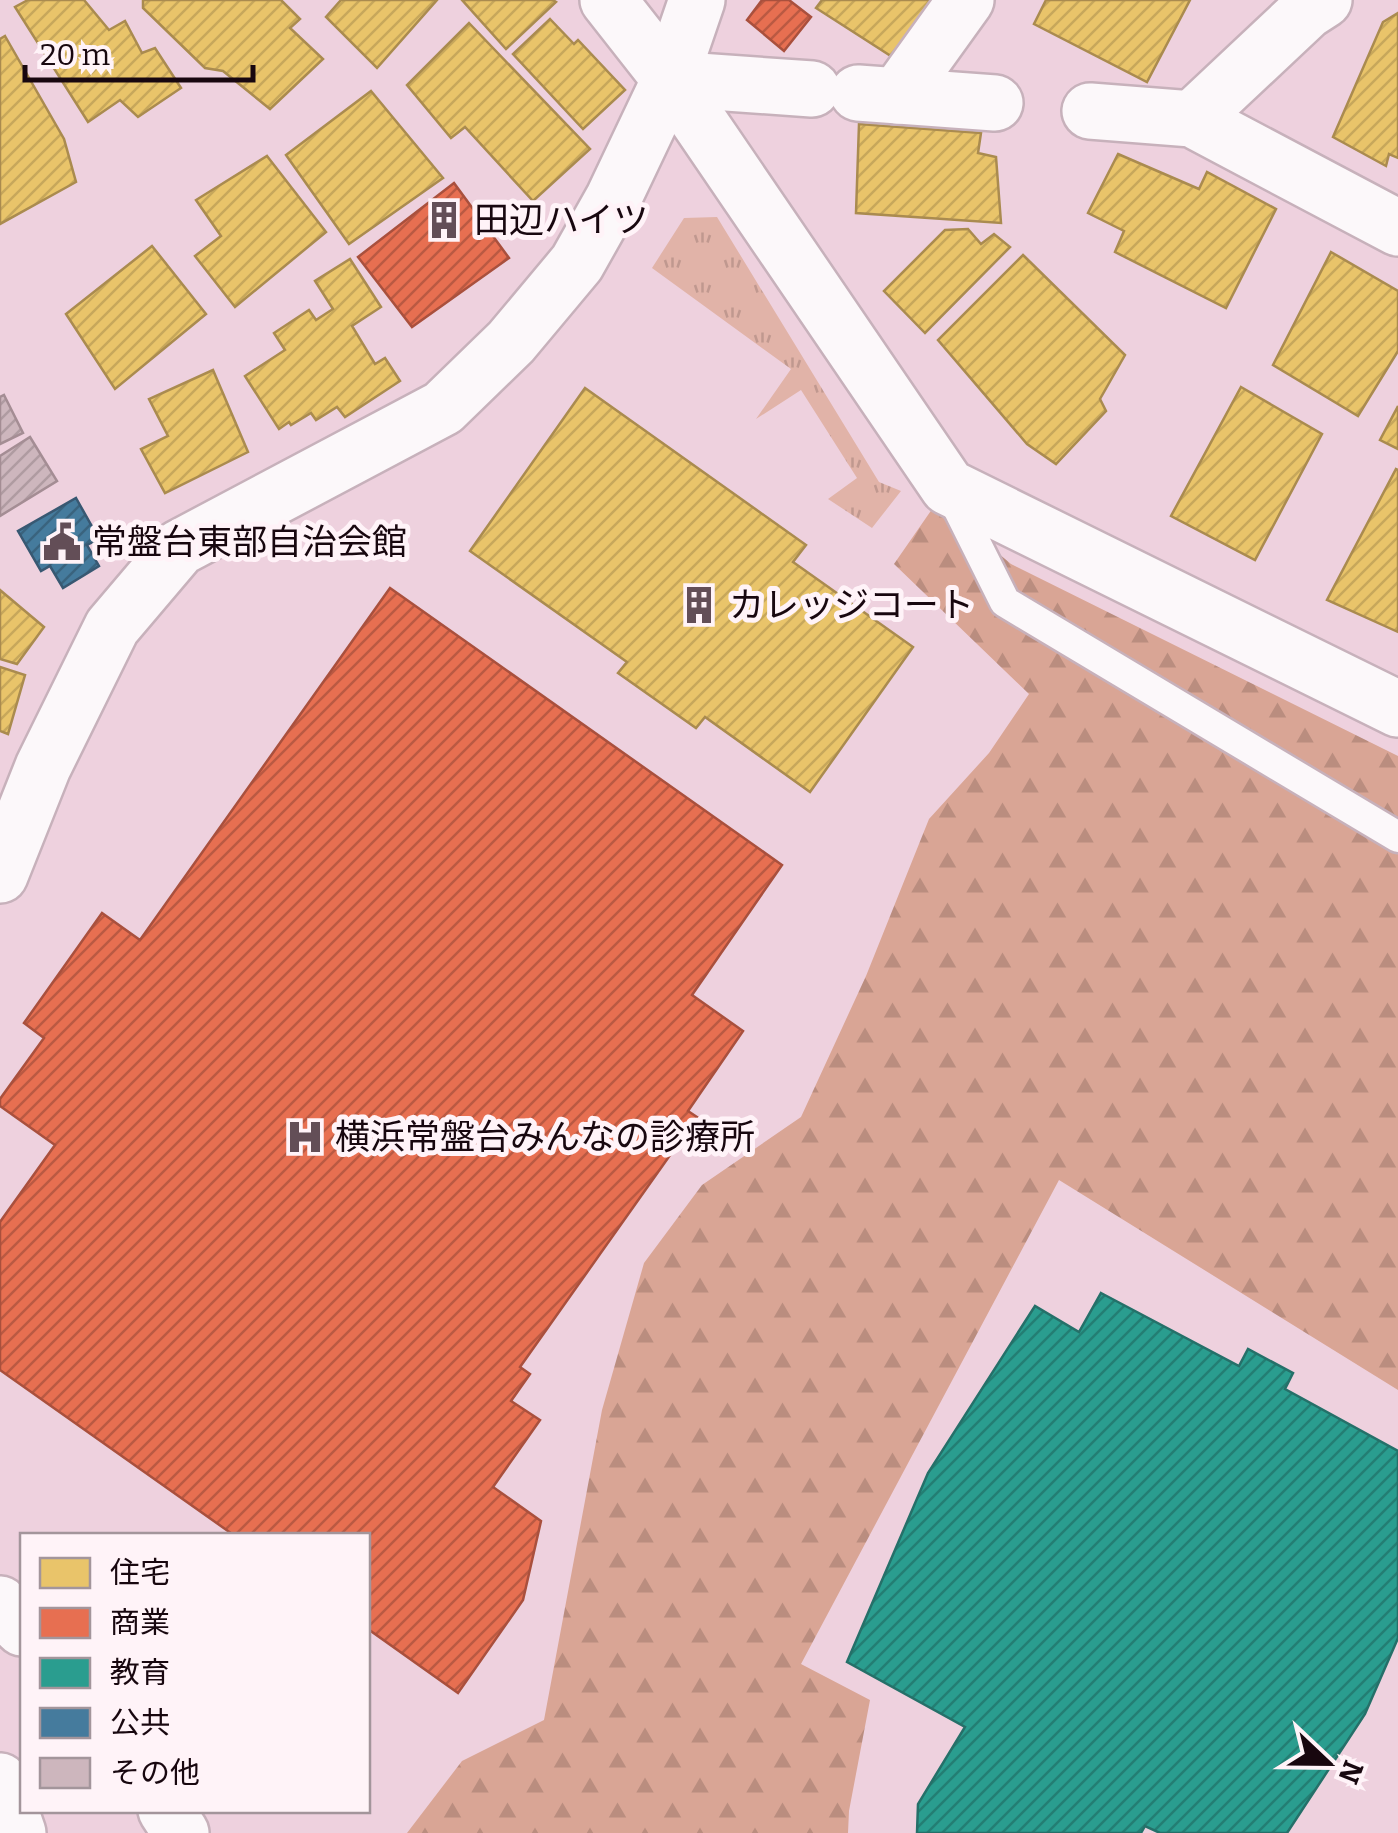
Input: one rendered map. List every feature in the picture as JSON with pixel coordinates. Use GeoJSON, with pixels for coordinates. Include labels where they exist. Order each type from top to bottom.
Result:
{"type":"FeatureCollection","features":[{"type":"Feature","properties":{"kind":"street"},"geometry":{"type":"LineString","coordinates":[[608,0],[670,78],[948,487],[1398,709]]}},
{"type":"Feature","properties":{"kind":"street"},"geometry":{"type":"LineString","coordinates":[[0,876],[43,767],[112,628],[179,548],[444,408],[511,342],[576,263],[613,199],[670,78],[697,0]]}},
{"type":"Feature","properties":{"kind":"street"},"geometry":{"type":"LineString","coordinates":[[856,93],[966,0]]}},
{"type":"Feature","properties":{"kind":"street"},"geometry":{"type":"LineString","coordinates":[[1192,119],[1307,11],[1324,0]]}},
{"type":"Feature","properties":{"kind":"street"},"geometry":{"type":"LineString","coordinates":[[670,78],[995,104]]}},
{"type":"Feature","properties":{"kind":"street"},"geometry":{"type":"LineString","coordinates":[[1090,110],[1192,119],[1398,228]]}},
{"type":"Feature","properties":{"kind":"street"},"geometry":{"type":"LineString","coordinates":[[0,1604],[20,1626]]}},
{"type":"Feature","properties":{"kind":"street"},"geometry":{"type":"LineString","coordinates":[[0,1781],[18,1833]]}},
{"type":"Feature","properties":{"kind":"lane"},"geometry":{"type":"LineString","coordinates":[[948,487],[1005,602],[1398,837]]}},
{"type":"Feature","properties":{"kind":"green space"},"geometry":{"type":"Polygon","coordinates":[[[717,217],[879,482],[901,491],[872,528],[828,499],[857,478],[801,390],[756,419],[791,369],[652,268],[684,218],[717,217]]]}},
{"type":"Feature","properties":{"kind":"green space"},"geometry":{"type":"Polygon","coordinates":[[[937,502],[1011,564],[1398,756],[1398,1390],[1059,1180],[801,1664],[870,1700],[848,1833],[407,1833],[462,1761],[544,1720],[602,1410],[644,1263],[702,1185],[801,1117],[866,976],[929,819],[989,753],[1029,694],[894,564],[937,502]]]}},
{"type":"Feature","properties":{"kind":"building: 住宅"},"geometry":{"type":"Polygon","coordinates":[[[28,0],[84,0],[109,30],[125,21],[142,53],[155,48],[181,88],[138,117],[120,100],[88,122],[15,7],[28,0]]]}},
{"type":"Feature","properties":{"kind":"building: 住宅"},"geometry":{"type":"Polygon","coordinates":[[[143,0],[281,0],[300,19],[290,28],[323,59],[270,109],[223,71],[205,68],[143,8],[143,0]]]}},
{"type":"Feature","properties":{"kind":"building: 住宅"},"geometry":{"type":"Polygon","coordinates":[[[341,0],[437,0],[377,68],[326,17],[341,0]]]}},
{"type":"Feature","properties":{"kind":"building: 住宅"},"geometry":{"type":"Polygon","coordinates":[[[462,0],[553,0],[556,2],[506,49],[462,0]]]}},
{"type":"Feature","properties":{"kind":"building: 住宅"},"geometry":{"type":"Polygon","coordinates":[[[822,0],[937,0],[894,58],[816,8],[822,0]]]}},
{"type":"Feature","properties":{"kind":"building: 住宅"},"geometry":{"type":"Polygon","coordinates":[[[1046,0],[1190,0],[1147,82],[1034,24],[1046,0]]]}},
{"type":"Feature","properties":{"kind":"building: 住宅"},"geometry":{"type":"Polygon","coordinates":[[[1398,13],[1398,158],[1389,154],[1386,166],[1333,137],[1383,22],[1398,13]]]}},
{"type":"Feature","properties":{"kind":"building: 住宅"},"geometry":{"type":"Polygon","coordinates":[[[550,19],[574,44],[578,40],[625,90],[583,129],[513,54],[550,19]]]}},
{"type":"Feature","properties":{"kind":"building: 住宅"},"geometry":{"type":"Polygon","coordinates":[[[469,23],[590,149],[533,201],[465,127],[451,138],[407,85],[469,23]]]}},
{"type":"Feature","properties":{"kind":"building: 住宅"},"geometry":{"type":"Polygon","coordinates":[[[5,36],[64,139],[76,182],[0,224],[0,39],[5,36]]]}},
{"type":"Feature","properties":{"kind":"building: 住宅"},"geometry":{"type":"Polygon","coordinates":[[[371,91],[443,178],[349,244],[286,155],[371,91]]]}},
{"type":"Feature","properties":{"kind":"building: 住宅"},"geometry":{"type":"Polygon","coordinates":[[[859,124],[981,133],[978,153],[996,157],[1001,223],[856,213],[859,124]]]}},
{"type":"Feature","properties":{"kind":"building: 住宅"},"geometry":{"type":"Polygon","coordinates":[[[1118,154],[1199,189],[1207,172],[1276,209],[1226,308],[1115,252],[1124,231],[1088,213],[1118,154]]]}},
{"type":"Feature","properties":{"kind":"building: 住宅"},"geometry":{"type":"Polygon","coordinates":[[[267,156],[326,232],[235,307],[195,256],[221,236],[196,200],[267,156]]]}},
{"type":"Feature","properties":{"kind":"building: 住宅"},"geometry":{"type":"Polygon","coordinates":[[[968,229],[981,244],[994,234],[1010,247],[925,333],[884,291],[945,230],[968,229]]]}},
{"type":"Feature","properties":{"kind":"building: 住宅"},"geometry":{"type":"Polygon","coordinates":[[[152,246],[206,314],[115,389],[66,314],[152,246]]]}},
{"type":"Feature","properties":{"kind":"building: 住宅"},"geometry":{"type":"Polygon","coordinates":[[[1331,252],[1398,291],[1398,351],[1358,416],[1273,365],[1331,252]]]}},
{"type":"Feature","properties":{"kind":"building: 住宅"},"geometry":{"type":"Polygon","coordinates":[[[1023,255],[1125,355],[1100,399],[1106,411],[1056,464],[1027,444],[938,340],[1023,255]]]}},
{"type":"Feature","properties":{"kind":"building: 住宅"},"geometry":{"type":"Polygon","coordinates":[[[350,259],[381,307],[352,326],[375,364],[385,358],[400,381],[345,417],[337,407],[316,420],[311,413],[279,429],[245,376],[285,350],[274,333],[309,310],[316,320],[333,309],[315,281],[350,259]]]}},
{"type":"Feature","properties":{"kind":"building: 住宅"},"geometry":{"type":"Polygon","coordinates":[[[213,370],[248,452],[165,493],[141,449],[168,436],[149,399],[213,370]]]}},
{"type":"Feature","properties":{"kind":"building: 住宅"},"geometry":{"type":"Polygon","coordinates":[[[1241,387],[1322,434],[1255,560],[1171,516],[1241,387]]]}},
{"type":"Feature","properties":{"kind":"building: 住宅","name":"カレッジコート"},"geometry":{"type":"Polygon","coordinates":[[[585,388],[806,545],[793,562],[913,647],[810,792],[705,717],[696,728],[618,673],[627,662],[470,551],[585,388]]]}},
{"type":"Feature","properties":{"kind":"building: 住宅"},"geometry":{"type":"Polygon","coordinates":[[[1398,406],[1398,449],[1380,440],[1398,406]]]}},
{"type":"Feature","properties":{"kind":"building: 住宅"},"geometry":{"type":"Polygon","coordinates":[[[1398,470],[1398,632],[1327,600],[1398,470]]]}},
{"type":"Feature","properties":{"kind":"building: 住宅"},"geometry":{"type":"Polygon","coordinates":[[[0,590],[44,627],[17,664],[0,659],[0,590]]]}},
{"type":"Feature","properties":{"kind":"building: 住宅"},"geometry":{"type":"Polygon","coordinates":[[[0,667],[25,675],[8,734],[0,731],[0,667]]]}},
{"type":"Feature","properties":{"kind":"building: 商業"},"geometry":{"type":"Polygon","coordinates":[[[762,0],[789,0],[811,17],[784,51],[747,20],[762,0]]]}},
{"type":"Feature","properties":{"kind":"building: 商業","name":"田辺ハイツ"},"geometry":{"type":"Polygon","coordinates":[[[454,183],[509,258],[412,327],[358,257],[454,183]]]}},
{"type":"Feature","properties":{"kind":"building: 商業"},"geometry":{"type":"Polygon","coordinates":[[[390,588],[782,865],[692,995],[743,1031],[688,1111],[697,1117],[520,1367],[530,1374],[511,1401],[540,1420],[493,1487],[541,1521],[523,1600],[458,1693],[370,1630],[370,1533],[231,1533],[0,1370],[0,1222],[55,1145],[0,1106],[0,1099],[44,1038],[24,1023],[102,913],[140,940],[390,588]]]}},
{"type":"Feature","properties":{"kind":"building: 教育"},"geometry":{"type":"Polygon","coordinates":[[[1101,1293],[1239,1366],[1248,1349],[1293,1373],[1285,1389],[1398,1451],[1398,1638],[1365,1714],[1287,1833],[1160,1833],[1145,1826],[1141,1833],[917,1833],[918,1804],[965,1727],[847,1662],[928,1473],[1035,1306],[1079,1332],[1101,1293]]]}},
{"type":"Feature","properties":{"kind":"building: 公共"},"geometry":{"type":"Polygon","coordinates":[[[76,498],[99,539],[87,545],[99,566],[63,588],[50,566],[41,571],[18,531],[76,498]]]}},
{"type":"Feature","properties":{"kind":"building: その他"},"geometry":{"type":"Polygon","coordinates":[[[4,395],[23,433],[0,444],[0,397],[4,395]]]}},
{"type":"Feature","properties":{"kind":"building: その他"},"geometry":{"type":"Polygon","coordinates":[[[30,437],[57,481],[0,516],[0,456],[30,437]]]}},
{"type":"Feature","properties":{"kind":"place","name":"田辺ハイツ"},"geometry":{"type":"Point","coordinates":[444,220]}},
{"type":"Feature","properties":{"kind":"place","name":"常盤台東部自治会館"},"geometry":{"type":"Point","coordinates":[62,542]}},
{"type":"Feature","properties":{"kind":"place","name":"カレッジコート"},"geometry":{"type":"Point","coordinates":[699,605]}},
{"type":"Feature","properties":{"kind":"place","name":"横浜常盤台みんなの診療所"},"geometry":{"type":"Point","coordinates":[305,1137]}}]}
